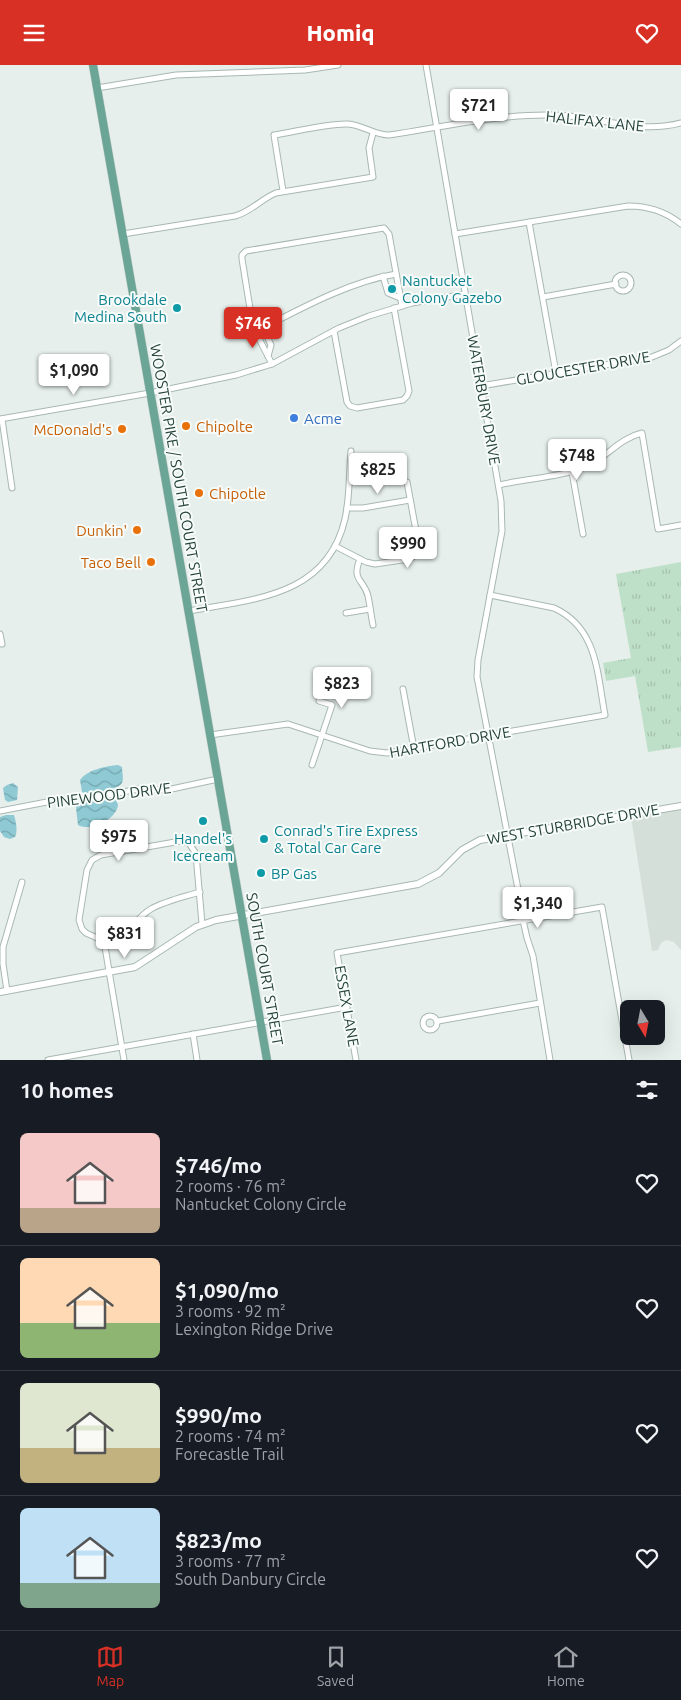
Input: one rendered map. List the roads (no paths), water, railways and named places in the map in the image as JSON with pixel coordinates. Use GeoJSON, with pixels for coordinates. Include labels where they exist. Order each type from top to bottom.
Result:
{"type":"FeatureCollection","features":[{"type":"Feature","properties":{"kind":"main road","name":"WOOSTER PIKE / SOUTH COURT STREET"},"geometry":{"type":"LineString","coordinates":[[94,65],[210,735]]}},
{"type":"Feature","properties":{"kind":"main road","name":"SOUTH COURT STREET"},"geometry":{"type":"LineString","coordinates":[[210,735],[267,1060]]}},
{"type":"Feature","properties":{"kind":"street"},"geometry":{"type":"LineString","coordinates":[[259,65],[261,72]]}},
{"type":"Feature","properties":{"kind":"street"},"geometry":{"type":"LineString","coordinates":[[97,88],[176,75],[305,71],[338,65]]}},
{"type":"Feature","properties":{"kind":"street","name":"WATERBURY DRIVE"},"geometry":{"type":"LineString","coordinates":[[426,65],[502,510],[502,531],[477,668],[550,1060]]}},
{"type":"Feature","properties":{"kind":"street","name":"HALIFAX LANE"},"geometry":{"type":"LineString","coordinates":[[283,191],[274,135],[345,124],[354,125],[373,133],[389,135],[502,117],[536,115],[570,116],[640,127],[670,126],[681,123]]}},
{"type":"Feature","properties":{"kind":"street"},"geometry":{"type":"LineString","coordinates":[[123,235],[241,215],[248,212],[270,195],[283,191],[373,177],[369,148],[373,133]]}},
{"type":"Feature","properties":{"kind":"street"},"geometry":{"type":"LineString","coordinates":[[456,234],[628,206],[656,209],[673,217],[681,224]]}},
{"type":"Feature","properties":{"kind":"street"},"geometry":{"type":"LineString","coordinates":[[529,222],[556,373]]}},
{"type":"Feature","properties":{"kind":"street"},"geometry":{"type":"LineString","coordinates":[[272,364],[255,333],[242,259],[242,255],[246,251],[382,228],[387,229],[402,306]]}},
{"type":"Feature","properties":{"kind":"street"},"geometry":{"type":"LineString","coordinates":[[255,333],[334,295],[383,276],[396,274]]}},
{"type":"Feature","properties":{"kind":"street"},"geometry":{"type":"LineString","coordinates":[[383,276],[388,293],[400,298]]}},
{"type":"Feature","properties":{"kind":"street"},"geometry":{"type":"LineString","coordinates":[[543,297],[616,285]]}},
{"type":"Feature","properties":{"kind":"street"},"geometry":{"type":"LineString","coordinates":[[12,488],[1,419],[229,377],[272,364],[334,331],[369,316],[402,306],[466,294]]}},
{"type":"Feature","properties":{"kind":"street"},"geometry":{"type":"LineString","coordinates":[[334,331],[347,402],[350,406],[355,408],[403,400],[408,395],[409,390],[394,308]]}},
{"type":"Feature","properties":{"kind":"street"},"geometry":{"type":"LineString","coordinates":[[263,329],[271,345],[268,356]]}},
{"type":"Feature","properties":{"kind":"street","name":"GLOUCESTER DRIVE"},"geometry":{"type":"LineString","coordinates":[[481,386],[652,357],[669,350],[681,341]]}},
{"type":"Feature","properties":{"kind":"street"},"geometry":{"type":"LineString","coordinates":[[498,485],[572,472],[597,461],[626,439],[642,433],[658,529],[681,525]]}},
{"type":"Feature","properties":{"kind":"street"},"geometry":{"type":"LineString","coordinates":[[189,611],[264,597],[287,590],[315,571],[334,547],[342,530],[347,508],[350,451]]}},
{"type":"Feature","properties":{"kind":"street"},"geometry":{"type":"LineString","coordinates":[[572,472],[583,534]]}},
{"type":"Feature","properties":{"kind":"street"},"geometry":{"type":"LineString","coordinates":[[334,547],[370,563],[378,564],[410,559],[416,555],[419,550],[407,482]]}},
{"type":"Feature","properties":{"kind":"street"},"geometry":{"type":"LineString","coordinates":[[347,508],[363,508],[410,500]]}},
{"type":"Feature","properties":{"kind":"street"},"geometry":{"type":"LineString","coordinates":[[360,559],[357,575],[368,595],[373,625]]}},
{"type":"Feature","properties":{"kind":"street","name":"HARTFORD DRIVE"},"geometry":{"type":"LineString","coordinates":[[210,735],[280,724],[294,725],[380,753],[414,749],[605,715],[593,652],[586,636],[576,622],[554,608],[490,595]]}},
{"type":"Feature","properties":{"kind":"street"},"geometry":{"type":"LineString","coordinates":[[346,613],[370,609]]}},
{"type":"Feature","properties":{"kind":"street"},"geometry":{"type":"LineString","coordinates":[[0,635],[2,644]]}},
{"type":"Feature","properties":{"kind":"street"},"geometry":{"type":"LineString","coordinates":[[404,689],[414,749]]}},
{"type":"Feature","properties":{"kind":"street"},"geometry":{"type":"LineString","coordinates":[[312,765],[332,705],[319,701]]}},
{"type":"Feature","properties":{"kind":"street","name":"PINEWOOD DRIVE"},"geometry":{"type":"LineString","coordinates":[[0,811],[52,801],[91,798],[139,789],[167,790],[218,779]]}},
{"type":"Feature","properties":{"kind":"street","name":"WEST STURBRIDGE DRIVE"},"geometry":{"type":"LineString","coordinates":[[202,924],[242,915],[418,884],[439,873],[467,846],[480,840],[681,805]]}},
{"type":"Feature","properties":{"kind":"street"},"geometry":{"type":"LineString","coordinates":[[22,882],[3,947],[4,991],[126,969],[143,963],[202,924],[200,892],[196,854],[192,847],[185,842],[181,841],[101,855],[92,860],[87,870],[80,920],[82,929],[86,933],[104,941],[114,939],[126,933],[132,928],[137,919],[152,908],[200,892]]}},
{"type":"Feature","properties":{"kind":"street"},"geometry":{"type":"LineString","coordinates":[[523,919],[602,907],[628,1060]]}},
{"type":"Feature","properties":{"kind":"street","name":"ESSEX LANE"},"geometry":{"type":"LineString","coordinates":[[356,1060],[337,953],[523,919]]}},
{"type":"Feature","properties":{"kind":"street"},"geometry":{"type":"LineString","coordinates":[[104,941],[124,1060]]}},
{"type":"Feature","properties":{"kind":"street"},"geometry":{"type":"LineString","coordinates":[[438,1021],[540,1003]]}},
{"type":"Feature","properties":{"kind":"street"},"geometry":{"type":"LineString","coordinates":[[48,1060],[347,1007]]}},
{"type":"Feature","properties":{"kind":"street"},"geometry":{"type":"LineString","coordinates":[[193,1034],[197,1060]]}},
{"type":"Feature","properties":{"kind":"water"},"geometry":{"type":"Polygon","coordinates":[[[118,765],[122,767],[123,775],[123,781],[120,786],[103,791],[82,792],[80,780],[87,774],[97,769],[118,765]]]}},
{"type":"Feature","properties":{"kind":"water"},"geometry":{"type":"Polygon","coordinates":[[[13,783],[18,787],[17,800],[8,802],[5,800],[3,788],[13,783]]]}},
{"type":"Feature","properties":{"kind":"water"},"geometry":{"type":"Polygon","coordinates":[[[109,798],[116,800],[118,805],[108,820],[89,827],[78,825],[77,804],[109,798]]]}},
{"type":"Feature","properties":{"kind":"water"},"geometry":{"type":"Polygon","coordinates":[[[14,815],[16,823],[15,837],[10,839],[4,837],[0,831],[0,817],[14,815]]]}},
{"type":"Feature","properties":{"kind":"place","name":"Nantucket Colony Gazebo"},"geometry":{"type":"Point","coordinates":[392,289]}},
{"type":"Feature","properties":{"kind":"place","name":"Brookdale Medina South"},"geometry":{"type":"Point","coordinates":[177,308]}},
{"type":"Feature","properties":{"kind":"place","name":"Acme"},"geometry":{"type":"Point","coordinates":[294,418]}},
{"type":"Feature","properties":{"kind":"place","name":"Chipolte"},"geometry":{"type":"Point","coordinates":[186,426]}},
{"type":"Feature","properties":{"kind":"place","name":"McDonald's"},"geometry":{"type":"Point","coordinates":[122,429]}},
{"type":"Feature","properties":{"kind":"place","name":"Chipotle"},"geometry":{"type":"Point","coordinates":[199,493]}},
{"type":"Feature","properties":{"kind":"place","name":"Dunkin'"},"geometry":{"type":"Point","coordinates":[137,530]}},
{"type":"Feature","properties":{"kind":"place","name":"Taco Bell"},"geometry":{"type":"Point","coordinates":[151,562]}},
{"type":"Feature","properties":{"kind":"place","name":"Handel's Icecream"},"geometry":{"type":"Point","coordinates":[203,821]}},
{"type":"Feature","properties":{"kind":"place","name":"Conrad's Tire Express & Total Car Care"},"geometry":{"type":"Point","coordinates":[264,839]}},
{"type":"Feature","properties":{"kind":"place","name":"BP Gas"},"geometry":{"type":"Point","coordinates":[261,873]}}]}
